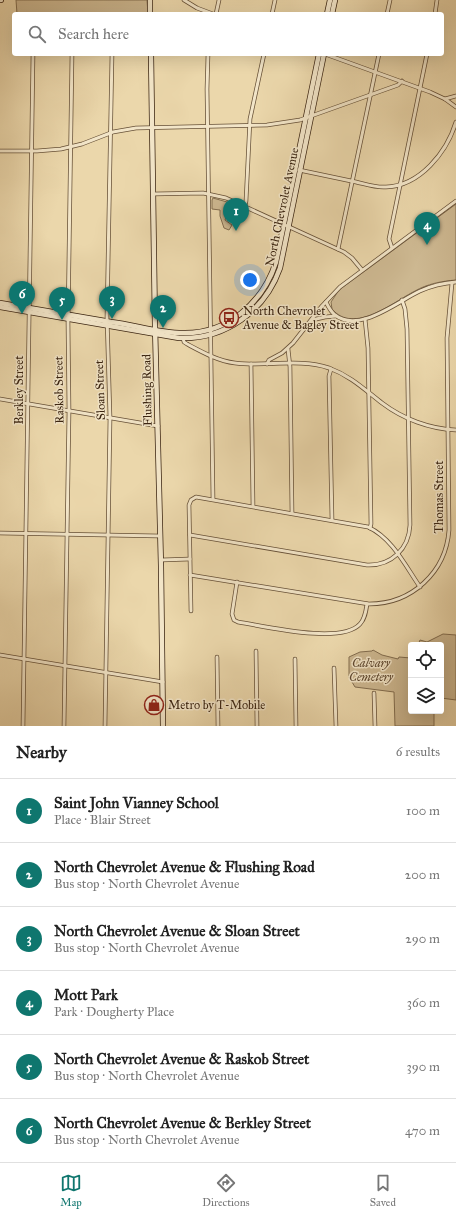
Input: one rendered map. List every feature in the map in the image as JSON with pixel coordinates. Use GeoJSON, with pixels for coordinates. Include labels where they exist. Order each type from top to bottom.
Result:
{"type":"FeatureCollection","features":[{"type":"Feature","properties":{"kind":"street"},"geometry":{"type":"LineString","coordinates":[[150,0],[150,12]]}},
{"type":"Feature","properties":{"kind":"street"},"geometry":{"type":"LineString","coordinates":[[184,0],[207,12]]}},
{"type":"Feature","properties":{"kind":"street"},"geometry":{"type":"LineString","coordinates":[[216,12],[219,0]]}},
{"type":"Feature","properties":{"kind":"street"},"geometry":{"type":"LineString","coordinates":[[272,12],[275,0]]}},
{"type":"Feature","properties":{"kind":"street"},"geometry":{"type":"LineString","coordinates":[[327,12],[330,0]]}},
{"type":"Feature","properties":{"kind":"street"},"geometry":{"type":"LineString","coordinates":[[332,12],[335,0]]}},
{"type":"Feature","properties":{"kind":"street"},"geometry":{"type":"LineString","coordinates":[[387,12],[390,0]]}},
{"type":"Feature","properties":{"kind":"street"},"geometry":{"type":"LineString","coordinates":[[435,12],[437,0]]}},
{"type":"Feature","properties":{"kind":"street","name":"Berkley Street"},"geometry":{"type":"LineString","coordinates":[[23,726],[29,404],[33,56]]}},
{"type":"Feature","properties":{"kind":"street","name":"Raskob Street"},"geometry":{"type":"LineString","coordinates":[[64,726],[69,411],[68,317],[72,56]]}},
{"type":"Feature","properties":{"kind":"street","name":"Sloan Street"},"geometry":{"type":"LineString","coordinates":[[105,726],[110,418],[107,324],[112,56]]}},
{"type":"Feature","properties":{"kind":"street","name":"Flushing Road"},"geometry":{"type":"LineString","coordinates":[[151,56],[163,726]]}},
{"type":"Feature","properties":{"kind":"street"},"geometry":{"type":"LineString","coordinates":[[208,56],[206,80],[213,500]]}},
{"type":"Feature","properties":{"kind":"street"},"geometry":{"type":"LineString","coordinates":[[245,206],[250,126],[264,56]]}},
{"type":"Feature","properties":{"kind":"street","name":"North Chevrolet Avenue"},"geometry":{"type":"LineString","coordinates":[[298,170],[306,118],[319,56]]}},
{"type":"Feature","properties":{"kind":"street","name":"North Chevrolet Avenue"},"geometry":{"type":"LineString","coordinates":[[0,303],[29,310],[183,336],[211,332],[241,314],[267,290],[275,266],[312,116],[325,56]]}},
{"type":"Feature","properties":{"kind":"street"},"geometry":{"type":"LineString","coordinates":[[331,56],[420,88],[445,99],[456,107]]}},
{"type":"Feature","properties":{"kind":"street"},"geometry":{"type":"LineString","coordinates":[[338,249],[379,56]]}},
{"type":"Feature","properties":{"kind":"street"},"geometry":{"type":"LineString","coordinates":[[392,248],[389,240],[427,56]]}},
{"type":"Feature","properties":{"kind":"street"},"geometry":{"type":"LineString","coordinates":[[0,150],[54,150],[71,147],[110,133],[129,129],[152,127],[250,126],[277,124],[312,116],[398,85],[402,82]]}},
{"type":"Feature","properties":{"kind":"street"},"geometry":{"type":"LineString","coordinates":[[445,99],[456,96]]}},
{"type":"Feature","properties":{"kind":"street"},"geometry":{"type":"LineString","coordinates":[[298,170],[383,187],[401,184],[416,176],[434,161],[446,144],[456,122]]}},
{"type":"Feature","properties":{"kind":"street"},"geometry":{"type":"LineString","coordinates":[[153,194],[208,194],[226,198],[338,249],[350,256],[362,270]]}},
{"type":"Feature","properties":{"kind":"street"},"geometry":{"type":"LineString","coordinates":[[267,364],[269,360],[288,349],[297,340],[326,302],[340,287],[456,201]]}},
{"type":"Feature","properties":{"kind":"street"},"geometry":{"type":"LineString","coordinates":[[312,320],[325,317],[337,317],[352,320],[365,319],[378,314],[425,289],[456,282]]}},
{"type":"Feature","properties":{"kind":"street","name":"Thomas Street"},"geometry":{"type":"LineString","coordinates":[[190,575],[367,604],[394,601],[420,587],[429,579],[437,567],[448,542],[450,521],[447,332],[452,283]]}},
{"type":"Feature","properties":{"kind":"street"},"geometry":{"type":"LineString","coordinates":[[190,535],[367,565],[383,563],[398,554],[407,541],[410,528],[407,326],[405,309],[402,300]]}},
{"type":"Feature","properties":{"kind":"street"},"geometry":{"type":"LineString","coordinates":[[326,302],[337,317]]}},
{"type":"Feature","properties":{"kind":"street","name":"North Chevrolet Avenue"},"geometry":{"type":"LineString","coordinates":[[0,307],[29,310]]}},
{"type":"Feature","properties":{"kind":"street"},"geometry":{"type":"LineString","coordinates":[[365,319],[368,348],[370,528]]}},
{"type":"Feature","properties":{"kind":"street"},"geometry":{"type":"LineString","coordinates":[[183,336],[185,342],[211,356],[231,363],[290,363],[314,365],[330,369],[352,379],[387,407],[408,418],[432,427],[456,430]]}},
{"type":"Feature","properties":{"kind":"street"},"geometry":{"type":"LineString","coordinates":[[288,349],[290,363],[292,513]]}},
{"type":"Feature","properties":{"kind":"street"},"geometry":{"type":"LineString","coordinates":[[251,364],[253,506]]}},
{"type":"Feature","properties":{"kind":"street"},"geometry":{"type":"LineString","coordinates":[[330,369],[332,520]]}},
{"type":"Feature","properties":{"kind":"street"},"geometry":{"type":"LineString","coordinates":[[0,399],[158,426]]}},
{"type":"Feature","properties":{"kind":"street"},"geometry":{"type":"LineString","coordinates":[[191,611],[189,505],[192,499],[198,497],[362,525],[370,528],[386,539],[420,587]]}},
{"type":"Feature","properties":{"kind":"street"},"geometry":{"type":"LineString","coordinates":[[0,533],[160,536]]}},
{"type":"Feature","properties":{"kind":"street"},"geometry":{"type":"LineString","coordinates":[[161,560],[190,560]]}},
{"type":"Feature","properties":{"kind":"street"},"geometry":{"type":"LineString","coordinates":[[237,582],[232,620],[308,634],[346,632],[355,629],[362,622],[365,616],[367,604]]}},
{"type":"Feature","properties":{"kind":"street"},"geometry":{"type":"LineString","coordinates":[[256,651],[257,726]]}},
{"type":"Feature","properties":{"kind":"street"},"geometry":{"type":"LineString","coordinates":[[0,655],[163,682]]}},
{"type":"Feature","properties":{"kind":"street"},"geometry":{"type":"LineString","coordinates":[[217,657],[218,726]]}},
{"type":"Feature","properties":{"kind":"street"},"geometry":{"type":"LineString","coordinates":[[295,659],[296,726]]}},
{"type":"Feature","properties":{"kind":"street"},"geometry":{"type":"LineString","coordinates":[[334,668],[336,726]]}},
{"type":"Feature","properties":{"kind":"street"},"geometry":{"type":"LineString","coordinates":[[374,693],[375,726]]}},
{"type":"Feature","properties":{"kind":"green space"},"geometry":{"type":"Polygon","coordinates":[[[16,0],[147,0],[148,12],[17,12],[16,0]]]}},
{"type":"Feature","properties":{"kind":"green space"},"geometry":{"type":"Polygon","coordinates":[[[213,198],[227,202],[228,213],[225,220],[232,225],[229,230],[224,228],[220,216],[220,210],[212,209],[213,198]]]}},
{"type":"Feature","properties":{"kind":"green space"},"geometry":{"type":"Polygon","coordinates":[[[456,204],[456,280],[424,286],[374,314],[362,318],[351,319],[341,316],[332,309],[331,302],[339,290],[456,204]]]}},
{"type":"Feature","properties":{"kind":"green space","name":"Calvary Cemetery"},"geometry":{"type":"Polygon","coordinates":[[[443,634],[456,635],[456,700],[444,698],[444,642],[427,642],[443,634]]]}},
{"type":"Feature","properties":{"kind":"green space","name":"Calvary Cemetery"},"geometry":{"type":"Polygon","coordinates":[[[373,650],[382,655],[398,659],[399,657],[408,658],[408,714],[434,714],[434,726],[395,726],[394,692],[355,687],[349,677],[349,657],[360,652],[373,650]]]}},
{"type":"Feature","properties":{"kind":"place","name":"Saint John Vianney School"},"geometry":{"type":"Point","coordinates":[236,231]}},
{"type":"Feature","properties":{"kind":"place","name":"Mott Park"},"geometry":{"type":"Point","coordinates":[427,245]}},
{"type":"Feature","properties":{"kind":"place","name":"North Chevrolet Avenue & Berkley Street"},"geometry":{"type":"Point","coordinates":[22,314]}},
{"type":"Feature","properties":{"kind":"place","name":"North Chevrolet Avenue & Bagley Street"},"geometry":{"type":"Point","coordinates":[229,318]}},
{"type":"Feature","properties":{"kind":"place","name":"North Chevrolet Avenue & Sloan Street"},"geometry":{"type":"Point","coordinates":[112,319]}},
{"type":"Feature","properties":{"kind":"place","name":"North Chevrolet Avenue & Raskob Street"},"geometry":{"type":"Point","coordinates":[62,320]}},
{"type":"Feature","properties":{"kind":"place","name":"North Chevrolet Avenue & Flushing Road"},"geometry":{"type":"Point","coordinates":[163,328]}},
{"type":"Feature","properties":{"kind":"place","name":"Metro by T-Mobile"},"geometry":{"type":"Point","coordinates":[154,705]}}]}
